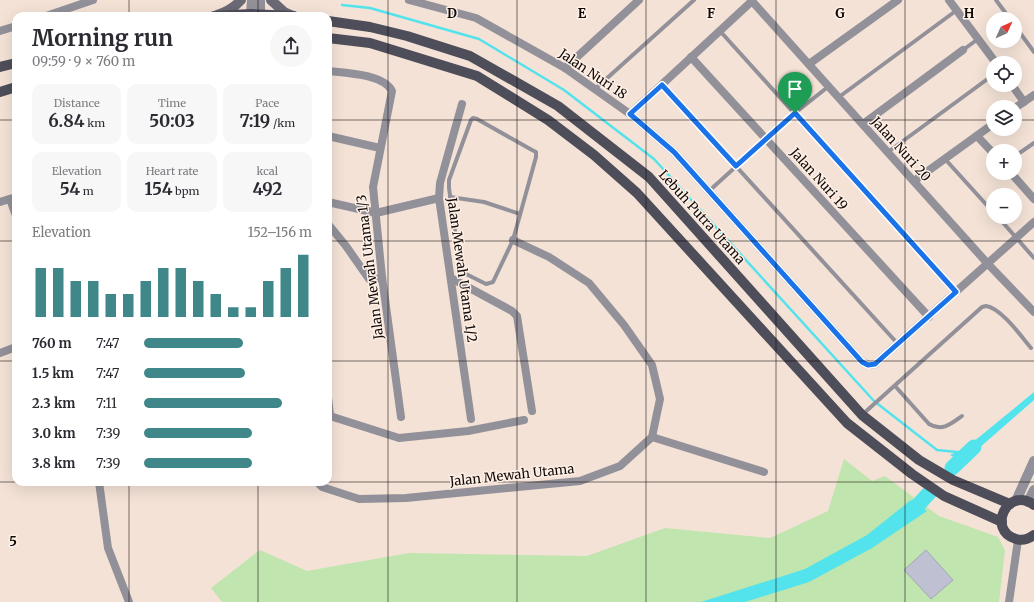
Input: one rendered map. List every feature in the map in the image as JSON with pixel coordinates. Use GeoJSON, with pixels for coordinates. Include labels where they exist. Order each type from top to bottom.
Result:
{"type":"FeatureCollection","features":[{"type":"Feature","properties":{"kind":"main road"},"geometry":{"type":"LineString","coordinates":[[226,12],[236,6],[241,0]]}},
{"type":"Feature","properties":{"kind":"main road"},"geometry":{"type":"LineString","coordinates":[[271,0],[284,12]]}},
{"type":"Feature","properties":{"kind":"main road","name":"Lebuh Putra Utama"},"geometry":{"type":"LineString","coordinates":[[332,22],[370,27],[407,36],[470,56],[558,106],[649,177],[862,415],[919,460],[953,480],[1013,502],[1022,500],[1031,504]]}},
{"type":"Feature","properties":{"kind":"main road"},"geometry":{"type":"LineString","coordinates":[[332,38],[370,43],[478,76],[548,120],[594,155],[637,193],[847,423],[912,474],[944,496],[1002,522]]}},
{"type":"Feature","properties":{"kind":"main road"},"geometry":{"type":"LineString","coordinates":[[0,68],[12,64]]}},
{"type":"Feature","properties":{"kind":"main road"},"geometry":{"type":"LineString","coordinates":[[0,92],[12,88]]}},
{"type":"Feature","properties":{"kind":"main road"},"geometry":{"type":"LineString","coordinates":[[1013,502],[1003,512],[1003,528],[1007,534],[1018,540],[1034,536]]}},
{"type":"Feature","properties":{"kind":"street"},"geometry":{"type":"LineString","coordinates":[[58,12],[93,0]]}},
{"type":"Feature","properties":{"kind":"street"},"geometry":{"type":"LineString","coordinates":[[252,0],[255,12]]}},
{"type":"Feature","properties":{"kind":"street"},"geometry":{"type":"LineString","coordinates":[[257,12],[260,0]]}},
{"type":"Feature","properties":{"kind":"street","name":"Jalan Nuri 18"},"geometry":{"type":"LineString","coordinates":[[409,0],[428,3],[476,18],[565,68],[630,114],[674,152],[862,362],[868,365],[875,364],[1034,222]]}},
{"type":"Feature","properties":{"kind":"street"},"geometry":{"type":"LineString","coordinates":[[565,68],[630,4],[639,0]]}},
{"type":"Feature","properties":{"kind":"street"},"geometry":{"type":"LineString","coordinates":[[630,114],[720,31],[751,0]]}},
{"type":"Feature","properties":{"kind":"street","name":"Jalan Nuri 20"},"geometry":{"type":"LineString","coordinates":[[751,0],[988,264],[1034,312]]}},
{"type":"Feature","properties":{"kind":"street"},"geometry":{"type":"LineString","coordinates":[[809,64],[898,0]]}},
{"type":"Feature","properties":{"kind":"street"},"geometry":{"type":"LineString","coordinates":[[949,0],[991,56]]}},
{"type":"Feature","properties":{"kind":"street"},"geometry":{"type":"LineString","coordinates":[[0,31],[12,27]]}},
{"type":"Feature","properties":{"kind":"street"},"geometry":{"type":"LineString","coordinates":[[863,124],[963,50]]}},
{"type":"Feature","properties":{"kind":"street","name":"Jalan Nuri 19"},"geometry":{"type":"LineString","coordinates":[[691,57],[929,317]]}},
{"type":"Feature","properties":{"kind":"street","name":"Jalan Mewah Utama 1/3"},"geometry":{"type":"LineString","coordinates":[[332,72],[364,76],[384,82],[392,91],[373,187],[382,277],[401,417]]}},
{"type":"Feature","properties":{"kind":"street"},"geometry":{"type":"LineString","coordinates":[[1017,92],[1024,102],[1034,95]]}},
{"type":"Feature","properties":{"kind":"street","name":"Jalan Mewah Utama 1/2"},"geometry":{"type":"LineString","coordinates":[[462,104],[440,183],[439,198],[471,419]]}},
{"type":"Feature","properties":{"kind":"street"},"geometry":{"type":"LineString","coordinates":[[914,181],[986,129]]}},
{"type":"Feature","properties":{"kind":"street"},"geometry":{"type":"LineString","coordinates":[[977,136],[986,146]]}},
{"type":"Feature","properties":{"kind":"street"},"geometry":{"type":"LineString","coordinates":[[332,137],[380,148]]}},
{"type":"Feature","properties":{"kind":"street"},"geometry":{"type":"LineString","coordinates":[[1019,180],[1030,189],[1034,199]]}},
{"type":"Feature","properties":{"kind":"street"},"geometry":{"type":"LineString","coordinates":[[0,202],[12,198]]}},
{"type":"Feature","properties":{"kind":"street"},"geometry":{"type":"LineString","coordinates":[[332,203],[376,213],[439,198]]}},
{"type":"Feature","properties":{"kind":"street"},"geometry":{"type":"LineString","coordinates":[[332,229],[369,279],[374,280],[382,277]]}},
{"type":"Feature","properties":{"kind":"street"},"geometry":{"type":"LineString","coordinates":[[513,240],[549,257],[588,283],[624,325],[652,365],[660,399],[652,437],[764,472]]}},
{"type":"Feature","properties":{"kind":"street"},"geometry":{"type":"LineString","coordinates":[[451,278],[512,311],[517,316],[532,411]]}},
{"type":"Feature","properties":{"kind":"street"},"geometry":{"type":"LineString","coordinates":[[0,353],[12,348]]}},
{"type":"Feature","properties":{"kind":"street"},"geometry":{"type":"LineString","coordinates":[[332,416],[399,438],[468,431],[524,420]]}},
{"type":"Feature","properties":{"kind":"street","name":"Jalan Mewah Utama"},"geometry":{"type":"LineString","coordinates":[[321,486],[359,499],[406,498],[580,481],[620,466],[652,437]]}},
{"type":"Feature","properties":{"kind":"street"},"geometry":{"type":"LineString","coordinates":[[1013,502],[1034,462]]}},
{"type":"Feature","properties":{"kind":"street"},"geometry":{"type":"LineString","coordinates":[[100,486],[108,548],[129,602]]}},
{"type":"Feature","properties":{"kind":"street"},"geometry":{"type":"LineString","coordinates":[[1031,504],[1034,490]]}},
{"type":"Feature","properties":{"kind":"street"},"geometry":{"type":"LineString","coordinates":[[1009,602],[1018,540]]}},
{"type":"Feature","properties":{"kind":"lane"},"geometry":{"type":"LineString","coordinates":[[595,89],[694,0]]}},
{"type":"Feature","properties":{"kind":"lane"},"geometry":{"type":"LineString","coordinates":[[996,0],[1005,12]]}},
{"type":"Feature","properties":{"kind":"lane"},"geometry":{"type":"LineString","coordinates":[[838,97],[957,10]]}},
{"type":"Feature","properties":{"kind":"lane"},"geometry":{"type":"LineString","coordinates":[[720,31],[956,292]]}},
{"type":"Feature","properties":{"kind":"lane"},"geometry":{"type":"LineString","coordinates":[[1022,36],[1034,52]]}},
{"type":"Feature","properties":{"kind":"lane"},"geometry":{"type":"LineString","coordinates":[[963,50],[978,39]]}},
{"type":"Feature","properties":{"kind":"lane"},"geometry":{"type":"LineString","coordinates":[[888,152],[986,80]]}},
{"type":"Feature","properties":{"kind":"lane"},"geometry":{"type":"LineString","coordinates":[[662,85],[898,344]]}},
{"type":"Feature","properties":{"kind":"lane"},"geometry":{"type":"LineString","coordinates":[[708,191],[766,138],[828,86]]}},
{"type":"Feature","properties":{"kind":"lane"},"geometry":{"type":"LineString","coordinates":[[473,118],[536,152],[536,157],[520,214],[513,240],[493,282],[486,284],[464,273],[460,268],[449,180],[473,118]]}},
{"type":"Feature","properties":{"kind":"lane"},"geometry":{"type":"LineString","coordinates":[[1022,151],[1034,143]]}},
{"type":"Feature","properties":{"kind":"lane"},"geometry":{"type":"LineString","coordinates":[[946,159],[986,204]]}},
{"type":"Feature","properties":{"kind":"lane"},"geometry":{"type":"LineString","coordinates":[[450,197],[484,202],[520,214]]}},
{"type":"Feature","properties":{"kind":"lane"},"geometry":{"type":"LineString","coordinates":[[1004,224],[1034,258]]}},
{"type":"Feature","properties":{"kind":"lane"},"geometry":{"type":"LineString","coordinates":[[862,415],[982,307],[986,306],[993,308],[1010,324],[1031,348]]}},
{"type":"Feature","properties":{"kind":"lane"},"geometry":{"type":"LineString","coordinates":[[895,386],[929,424],[933,426],[938,428],[944,427],[962,416]]}},
{"type":"Feature","properties":{"kind":"green space"},"geometry":{"type":"Polygon","coordinates":[[[844,459],[872,481],[885,476],[939,516],[998,537],[1005,550],[999,602],[222,602],[211,588],[260,550],[307,571],[409,553],[587,556],[665,528],[770,538],[828,511],[844,459]]]}},
{"type":"Feature","properties":{"kind":"water"},"geometry":{"type":"Polygon","coordinates":[[[1034,392],[1034,400],[963,462],[950,455],[967,447],[1034,392]]]}},
{"type":"Feature","properties":{"kind":"water"},"geometry":{"type":"Polygon","coordinates":[[[911,500],[927,511],[872,548],[809,582],[745,602],[701,602],[805,569],[867,535],[911,500]]]}},
{"type":"Feature","properties":{"kind":"building"},"geometry":{"type":"Polygon","coordinates":[[[926,550],[953,580],[931,599],[904,570],[926,550]]]}},
{"type":"Feature","properties":{"kind":"waterway"},"geometry":{"type":"LineString","coordinates":[[342,5],[370,8],[479,39],[564,90],[654,159],[874,401],[937,450],[957,452],[959,454]]}},
{"type":"Feature","properties":{"kind":"waterway"},"geometry":{"type":"LineString","coordinates":[[952,468],[974,447]]}},
{"type":"Feature","properties":{"kind":"waterway"},"geometry":{"type":"LineString","coordinates":[[902,517],[918,505],[930,492]]}},
{"type":"Feature","properties":{"kind":"route"},"geometry":{"type":"LineString","coordinates":[[662,85],[736,166],[795,113],[956,292],[875,364],[868,365],[862,362],[674,152],[630,114],[662,85]]}}]}
